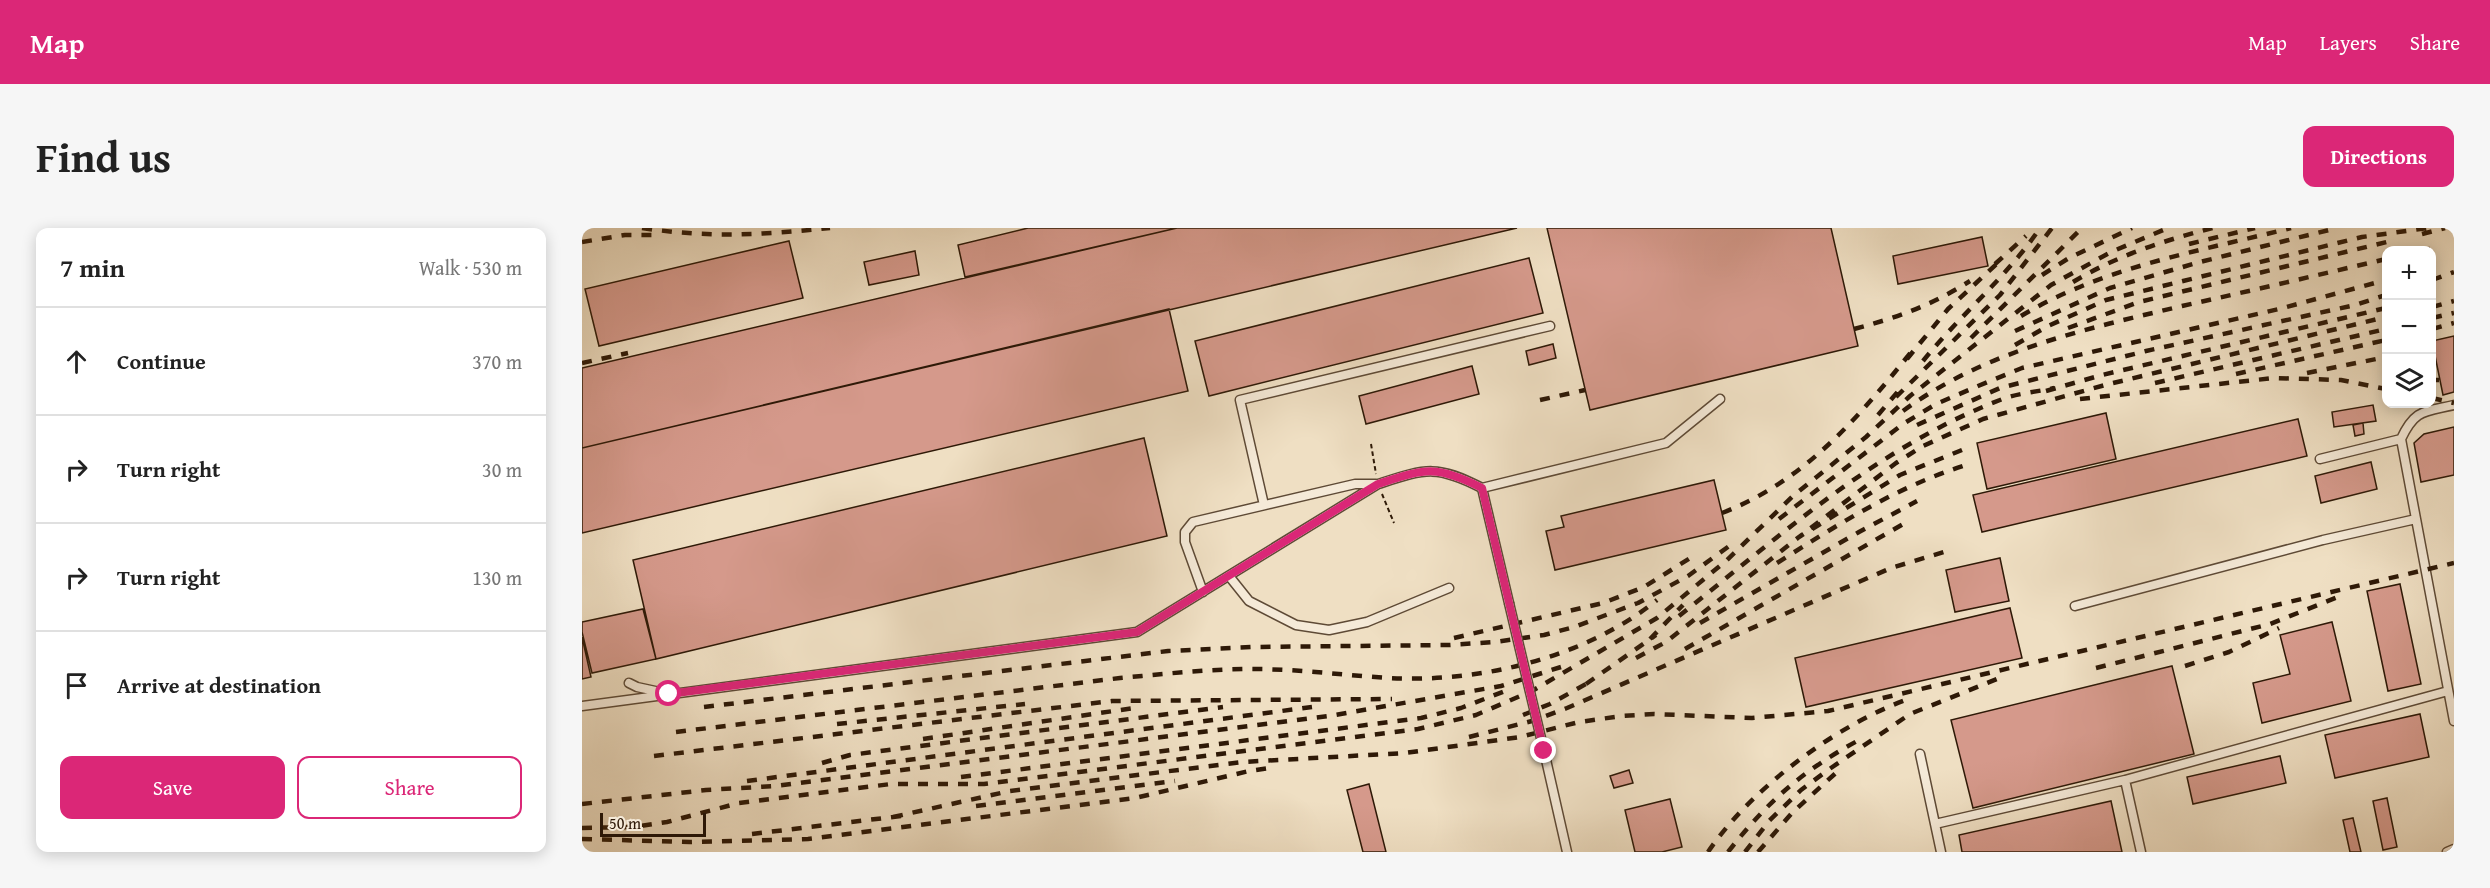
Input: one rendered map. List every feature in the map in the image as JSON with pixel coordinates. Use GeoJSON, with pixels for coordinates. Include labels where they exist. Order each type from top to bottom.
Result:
{"type":"FeatureCollection","features":[{"type":"Feature","properties":{"kind":"lane"},"geometry":{"type":"LineString","coordinates":[[1264,506],[1240,400],[1550,326]]}},
{"type":"Feature","properties":{"kind":"lane"},"geometry":{"type":"LineString","coordinates":[[582,706],[1137,632],[1378,484],[1422,470],[1456,474],[1482,488],[1666,443],[1720,399]]}},
{"type":"Feature","properties":{"kind":"lane"},"geometry":{"type":"LineString","coordinates":[[2454,405],[2420,413],[2413,418],[2401,440],[2454,721]]}},
{"type":"Feature","properties":{"kind":"lane"},"geometry":{"type":"LineString","coordinates":[[2320,459],[2401,440]]}},
{"type":"Feature","properties":{"kind":"lane"},"geometry":{"type":"LineString","coordinates":[[1203,592],[1185,542],[1185,532],[1193,522],[1355,484],[1378,484]]}},
{"type":"Feature","properties":{"kind":"lane"},"geometry":{"type":"LineString","coordinates":[[1482,488],[1567,852]]}},
{"type":"Feature","properties":{"kind":"lane"},"geometry":{"type":"LineString","coordinates":[[2074,606],[2323,540],[2416,519]]}},
{"type":"Feature","properties":{"kind":"lane"},"geometry":{"type":"LineString","coordinates":[[1229,576],[1249,601],[1296,625],[1329,630],[1367,621],[1449,588]]}},
{"type":"Feature","properties":{"kind":"lane"},"geometry":{"type":"LineString","coordinates":[[629,683],[669,694]]}},
{"type":"Feature","properties":{"kind":"lane"},"geometry":{"type":"LineString","coordinates":[[1935,824],[2125,780],[2448,690]]}},
{"type":"Feature","properties":{"kind":"lane"},"geometry":{"type":"LineString","coordinates":[[1920,754],[1941,852]]}},
{"type":"Feature","properties":{"kind":"lane"},"geometry":{"type":"LineString","coordinates":[[2125,780],[2141,852]]}},
{"type":"Feature","properties":{"kind":"lane"},"geometry":{"type":"LineString","coordinates":[[2447,852],[2454,849]]}},
{"type":"Feature","properties":{"kind":"building"},"geometry":{"type":"Polygon","coordinates":[[[1028,228],[1177,228],[965,277],[958,245],[1028,228]]]}},
{"type":"Feature","properties":{"kind":"building"},"geometry":{"type":"Polygon","coordinates":[[[1177,228],[1517,228],[582,448],[582,368],[1177,228]]]}},
{"type":"Feature","properties":{"kind":"building"},"geometry":{"type":"Polygon","coordinates":[[[1547,228],[1831,228],[1858,346],[1590,410],[1547,228]]]}},
{"type":"Feature","properties":{"kind":"building"},"geometry":{"type":"Polygon","coordinates":[[[1982,237],[1988,266],[1898,284],[1893,256],[1982,237]]]}},
{"type":"Feature","properties":{"kind":"building"},"geometry":{"type":"Polygon","coordinates":[[[789,241],[803,298],[599,346],[585,289],[789,241]]]}},
{"type":"Feature","properties":{"kind":"building"},"geometry":{"type":"Polygon","coordinates":[[[915,251],[919,275],[869,285],[864,262],[915,251]]]}},
{"type":"Feature","properties":{"kind":"building"},"geometry":{"type":"Polygon","coordinates":[[[1529,258],[1543,313],[1209,396],[1195,341],[1529,258]]]}},
{"type":"Feature","properties":{"kind":"building"},"geometry":{"type":"Polygon","coordinates":[[[1169,309],[1188,391],[582,533],[582,448],[1169,309]]]}},
{"type":"Feature","properties":{"kind":"building"},"geometry":{"type":"Polygon","coordinates":[[[2454,336],[2454,392],[2443,395],[2436,361],[2436,340],[2454,336]]]}},
{"type":"Feature","properties":{"kind":"building"},"geometry":{"type":"Polygon","coordinates":[[[1553,344],[1556,358],[1529,365],[1526,351],[1553,344]]]}},
{"type":"Feature","properties":{"kind":"building"},"geometry":{"type":"Polygon","coordinates":[[[1472,366],[1479,394],[1366,424],[1359,396],[1472,366]]]}},
{"type":"Feature","properties":{"kind":"building"},"geometry":{"type":"Polygon","coordinates":[[[2373,405],[2376,421],[2334,427],[2332,412],[2373,405]]]}},
{"type":"Feature","properties":{"kind":"building"},"geometry":{"type":"Polygon","coordinates":[[[2106,413],[2116,459],[1987,489],[1977,443],[2106,413]]]}},
{"type":"Feature","properties":{"kind":"building"},"geometry":{"type":"Polygon","coordinates":[[[2298,419],[2307,456],[1982,532],[1973,495],[2298,419]]]}},
{"type":"Feature","properties":{"kind":"building"},"geometry":{"type":"Polygon","coordinates":[[[2363,423],[2364,434],[2355,436],[2353,425],[2363,423]]]}},
{"type":"Feature","properties":{"kind":"building"},"geometry":{"type":"Polygon","coordinates":[[[2454,427],[2454,475],[2421,482],[2414,443],[2424,434],[2454,427]]]}},
{"type":"Feature","properties":{"kind":"building"},"geometry":{"type":"Polygon","coordinates":[[[1144,438],[1167,536],[656,659],[633,560],[1144,438]]]}},
{"type":"Feature","properties":{"kind":"building"},"geometry":{"type":"Polygon","coordinates":[[[2371,462],[2377,489],[2321,503],[2315,476],[2371,462]]]}},
{"type":"Feature","properties":{"kind":"building"},"geometry":{"type":"Polygon","coordinates":[[[1714,480],[1726,530],[1555,570],[1546,531],[1564,527],[1561,516],[1714,480]]]}},
{"type":"Feature","properties":{"kind":"building"},"geometry":{"type":"Polygon","coordinates":[[[2000,558],[2009,601],[1955,612],[1946,570],[2000,558]]]}},
{"type":"Feature","properties":{"kind":"building"},"geometry":{"type":"Polygon","coordinates":[[[2400,584],[2421,684],[2388,691],[2367,591],[2400,584]]]}},
{"type":"Feature","properties":{"kind":"building"},"geometry":{"type":"Polygon","coordinates":[[[2010,608],[2022,658],[1806,707],[1795,658],[2010,608]]]}},
{"type":"Feature","properties":{"kind":"building"},"geometry":{"type":"Polygon","coordinates":[[[643,609],[656,659],[592,673],[582,632],[582,622],[643,609]]]}},
{"type":"Feature","properties":{"kind":"building"},"geometry":{"type":"Polygon","coordinates":[[[2332,622],[2351,701],[2262,723],[2253,683],[2290,674],[2280,635],[2332,622]]]}},
{"type":"Feature","properties":{"kind":"building"},"geometry":{"type":"Polygon","coordinates":[[[582,637],[591,677],[582,679],[582,637]]]}},
{"type":"Feature","properties":{"kind":"building"},"geometry":{"type":"Polygon","coordinates":[[[2172,666],[2194,754],[1973,808],[1951,720],[2172,666]]]}},
{"type":"Feature","properties":{"kind":"building"},"geometry":{"type":"Polygon","coordinates":[[[2420,714],[2429,757],[2335,778],[2325,735],[2420,714]]]}},
{"type":"Feature","properties":{"kind":"building"},"geometry":{"type":"Polygon","coordinates":[[[2280,756],[2286,783],[2193,804],[2187,777],[2280,756]]]}},
{"type":"Feature","properties":{"kind":"building"},"geometry":{"type":"Polygon","coordinates":[[[1629,770],[1633,783],[1614,788],[1610,776],[1629,770]]]}},
{"type":"Feature","properties":{"kind":"building"},"geometry":{"type":"Polygon","coordinates":[[[1369,784],[1386,852],[1363,852],[1347,790],[1369,784]]]}},
{"type":"Feature","properties":{"kind":"building"},"geometry":{"type":"Polygon","coordinates":[[[2387,798],[2397,847],[2383,850],[2373,801],[2387,798]]]}},
{"type":"Feature","properties":{"kind":"building"},"geometry":{"type":"Polygon","coordinates":[[[1670,799],[1682,847],[1662,852],[1635,852],[1625,810],[1670,799]]]}},
{"type":"Feature","properties":{"kind":"building"},"geometry":{"type":"Polygon","coordinates":[[[2111,801],[2122,852],[1962,852],[1959,835],[2111,801]]]}},
{"type":"Feature","properties":{"kind":"building"},"geometry":{"type":"Polygon","coordinates":[[[2353,818],[2361,852],[2350,852],[2343,820],[2353,818]]]}},
{"type":"Feature","properties":{"kind":"railway"},"geometry":{"type":"LineString","coordinates":[[642,228],[690,233],[736,234],[830,228]]}},
{"type":"Feature","properties":{"kind":"railway"},"geometry":{"type":"LineString","coordinates":[[1923,361],[2013,263],[2040,228]]}},
{"type":"Feature","properties":{"kind":"railway"},"geometry":{"type":"LineString","coordinates":[[1896,397],[2000,295],[2052,228]]}},
{"type":"Feature","properties":{"kind":"railway"},"geometry":{"type":"LineString","coordinates":[[1971,338],[2082,228]]}},
{"type":"Feature","properties":{"kind":"railway"},"geometry":{"type":"LineString","coordinates":[[2042,275],[2069,258],[2132,228]]}},
{"type":"Feature","properties":{"kind":"railway"},"geometry":{"type":"LineString","coordinates":[[582,828],[633,827],[667,822],[739,803],[891,784],[984,784],[1418,729],[1476,715],[1532,691],[1657,618],[1727,560],[1793,496],[1866,437],[1910,396],[2051,285],[2111,252],[2168,228]]}},
{"type":"Feature","properties":{"kind":"railway"},"geometry":{"type":"LineString","coordinates":[[2073,282],[2106,264],[2141,250],[2213,228]]}},
{"type":"Feature","properties":{"kind":"railway"},"geometry":{"type":"LineString","coordinates":[[2189,244],[2255,228]]}},
{"type":"Feature","properties":{"kind":"railway"},"geometry":{"type":"LineString","coordinates":[[2021,316],[2052,299],[2118,273],[2187,253],[2291,228]]}},
{"type":"Feature","properties":{"kind":"railway"},"geometry":{"type":"LineString","coordinates":[[2015,331],[2110,288],[2200,262],[2337,228]]}},
{"type":"Feature","properties":{"kind":"railway"},"geometry":{"type":"LineString","coordinates":[[2015,345],[2048,326],[2106,300],[2362,237],[2428,228]]}},
{"type":"Feature","properties":{"kind":"railway"},"geometry":{"type":"LineString","coordinates":[[2422,234],[2445,228]]}},
{"type":"Feature","properties":{"kind":"railway"},"geometry":{"type":"LineString","coordinates":[[582,242],[625,235],[652,235]]}},
{"type":"Feature","properties":{"kind":"railway"},"geometry":{"type":"LineString","coordinates":[[1995,264],[2026,236]]}},
{"type":"Feature","properties":{"kind":"railway"},"geometry":{"type":"LineString","coordinates":[[2068,328],[2139,302],[2395,240]]}},
{"type":"Feature","properties":{"kind":"railway"},"geometry":{"type":"LineString","coordinates":[[1907,359],[1948,309],[2002,259]]}},
{"type":"Feature","properties":{"kind":"railway"},"geometry":{"type":"LineString","coordinates":[[1903,411],[1935,390],[1968,373],[2002,357],[2037,345],[2146,315],[2382,260]]}},
{"type":"Feature","properties":{"kind":"railway"},"geometry":{"type":"LineString","coordinates":[[2436,279],[2454,272]]}},
{"type":"Feature","properties":{"kind":"railway"},"geometry":{"type":"LineString","coordinates":[[1854,329],[1914,310],[1970,281]]}},
{"type":"Feature","properties":{"kind":"railway"},"geometry":{"type":"LineString","coordinates":[[1779,519],[1903,424],[1936,404],[2022,368],[2279,309],[2382,281]]}},
{"type":"Feature","properties":{"kind":"railway"},"geometry":{"type":"LineString","coordinates":[[1917,425],[2000,388],[2146,351],[2355,305],[2382,296]]}},
{"type":"Feature","properties":{"kind":"railway"},"geometry":{"type":"LineString","coordinates":[[2436,306],[2454,301]]}},
{"type":"Feature","properties":{"kind":"railway"},"geometry":{"type":"LineString","coordinates":[[2046,391],[2102,375],[2382,309]]}},
{"type":"Feature","properties":{"kind":"railway"},"geometry":{"type":"LineString","coordinates":[[2436,317],[2454,313]]}},
{"type":"Feature","properties":{"kind":"railway"},"geometry":{"type":"LineString","coordinates":[[1962,450],[1900,475],[1799,537],[1896,463],[1923,446],[1983,419],[2105,385],[2382,318]]}},
{"type":"Feature","properties":{"kind":"railway"},"geometry":{"type":"LineString","coordinates":[[2436,328],[2454,323]]}},
{"type":"Feature","properties":{"kind":"railway"},"geometry":{"type":"LineString","coordinates":[[2155,383],[2382,330]]}},
{"type":"Feature","properties":{"kind":"railway"},"geometry":{"type":"LineString","coordinates":[[2236,374],[2382,341]]}},
{"type":"Feature","properties":{"kind":"railway"},"geometry":{"type":"LineString","coordinates":[[1722,513],[1752,500],[1779,484],[1828,445],[1871,400],[1912,351]]}},
{"type":"Feature","properties":{"kind":"railway"},"geometry":{"type":"LineString","coordinates":[[582,363],[628,353]]}},
{"type":"Feature","properties":{"kind":"railway"},"geometry":{"type":"LineString","coordinates":[[2307,373],[2382,358]]}},
{"type":"Feature","properties":{"kind":"railway"},"geometry":{"type":"LineString","coordinates":[[2080,399],[2274,378],[2341,380],[2382,388]]}},
{"type":"Feature","properties":{"kind":"railway"},"geometry":{"type":"LineString","coordinates":[[1679,616],[1793,524],[1832,495],[1913,442],[1955,419],[2000,400],[2054,388]]}},
{"type":"Feature","properties":{"kind":"railway"},"geometry":{"type":"LineString","coordinates":[[1878,415],[1900,389]]}},
{"type":"Feature","properties":{"kind":"railway"},"geometry":{"type":"LineString","coordinates":[[1540,400],[1585,390]]}},
{"type":"Feature","properties":{"kind":"railway"},"geometry":{"type":"LineString","coordinates":[[2436,399],[2454,403]]}},
{"type":"Feature","properties":{"kind":"railway"},"geometry":{"type":"LineString","coordinates":[[1777,563],[1892,495],[1966,465]]}},
{"type":"Feature","properties":{"kind":"railway"},"geometry":{"type":"LineString","coordinates":[[1700,623],[1917,501]]}},
{"type":"Feature","properties":{"kind":"railway"},"geometry":{"type":"LineString","coordinates":[[1685,649],[1905,523]]}},
{"type":"Feature","properties":{"kind":"railway"},"geometry":{"type":"LineString","coordinates":[[1636,658],[1666,642],[1799,537]]}},
{"type":"Feature","properties":{"kind":"railway"},"geometry":{"type":"LineString","coordinates":[[704,707],[1168,651],[1252,647],[1449,645],[1495,642],[1544,635],[1574,627],[1638,603],[1688,576],[1736,541]]}},
{"type":"Feature","properties":{"kind":"railway"},"geometry":{"type":"LineString","coordinates":[[1469,737],[1532,721],[1567,708],[1891,568],[1944,552]]}},
{"type":"Feature","properties":{"kind":"railway"},"geometry":{"type":"LineString","coordinates":[[1454,638],[1603,603],[1644,587],[1695,555]]}},
{"type":"Feature","properties":{"kind":"railway"},"geometry":{"type":"LineString","coordinates":[[893,817],[1010,791],[1242,762],[1405,753],[1520,737],[1579,722],[1622,716],[1654,714],[1752,718],[1828,711],[2454,563]]}},
{"type":"Feature","properties":{"kind":"railway"},"geometry":{"type":"LineString","coordinates":[[2096,668],[2270,624],[2343,595]]}},
{"type":"Feature","properties":{"kind":"railway"},"geometry":{"type":"LineString","coordinates":[[676,732],[1120,678],[1202,671],[1269,669],[1388,678],[1459,676],[1530,663],[1565,651],[1629,620],[1657,600]]}},
{"type":"Feature","properties":{"kind":"railway"},"geometry":{"type":"LineString","coordinates":[[1650,639],[1683,605]]}},
{"type":"Feature","properties":{"kind":"railway"},"geometry":{"type":"LineString","coordinates":[[2185,666],[2229,652],[2279,628]]}},
{"type":"Feature","properties":{"kind":"railway"},"geometry":{"type":"LineString","coordinates":[[1586,684],[1656,635]]}},
{"type":"Feature","properties":{"kind":"railway"},"geometry":{"type":"LineString","coordinates":[[582,804],[706,790],[775,786],[1329,716],[1501,686],[1561,667]]}},
{"type":"Feature","properties":{"kind":"railway"},"geometry":{"type":"LineString","coordinates":[[1745,852],[1769,821],[1801,790],[1910,714],[2002,677]]}},
{"type":"Feature","properties":{"kind":"railway"},"geometry":{"type":"LineString","coordinates":[[1523,715],[1550,704],[1593,680]]}},
{"type":"Feature","properties":{"kind":"railway"},"geometry":{"type":"LineString","coordinates":[[961,777],[1421,718],[1461,708],[1505,691]]}},
{"type":"Feature","properties":{"kind":"railway"},"geometry":{"type":"LineString","coordinates":[[1708,852],[1748,804],[1799,760],[1855,724],[1883,709],[1911,698]]}},
{"type":"Feature","properties":{"kind":"railway"},"geometry":{"type":"LineString","coordinates":[[654,756],[1112,701],[1392,699]]}},
{"type":"Feature","properties":{"kind":"railway"},"geometry":{"type":"LineString","coordinates":[[837,724],[1025,704]]}},
{"type":"Feature","properties":{"kind":"railway"},"geometry":{"type":"LineString","coordinates":[[822,763],[850,755],[1223,707]]}},
{"type":"Feature","properties":{"kind":"railway"},"geometry":{"type":"LineString","coordinates":[[747,781],[1312,707]]}},
{"type":"Feature","properties":{"kind":"railway"},"geometry":{"type":"LineString","coordinates":[[923,739],[1134,708]]}},
{"type":"Feature","properties":{"kind":"railway"},"geometry":{"type":"LineString","coordinates":[[1728,852],[1757,817],[1787,788],[1820,763],[1859,740]]}},
{"type":"Feature","properties":{"kind":"railway"},"geometry":{"type":"LineString","coordinates":[[582,839],[690,842],[808,839],[1135,798],[1269,768]]}},
{"type":"Feature","properties":{"kind":"railway"},"geometry":{"type":"LineString","coordinates":[[1758,852],[1792,813],[1838,771]]}},
{"type":"Feature","properties":{"kind":"railway"},"geometry":{"type":"LineString","coordinates":[[976,806],[1175,781]]}},
{"type":"Feature","properties":{"kind":"railway"},"geometry":{"type":"LineString","coordinates":[[752,834],[901,816]]}},
{"type":"Feature","properties":{"kind":"route"},"geometry":{"type":"LineString","coordinates":[[669,694],[1137,632],[1378,484],[1422,470],[1456,474],[1482,488],[1544,751]]}}]}
